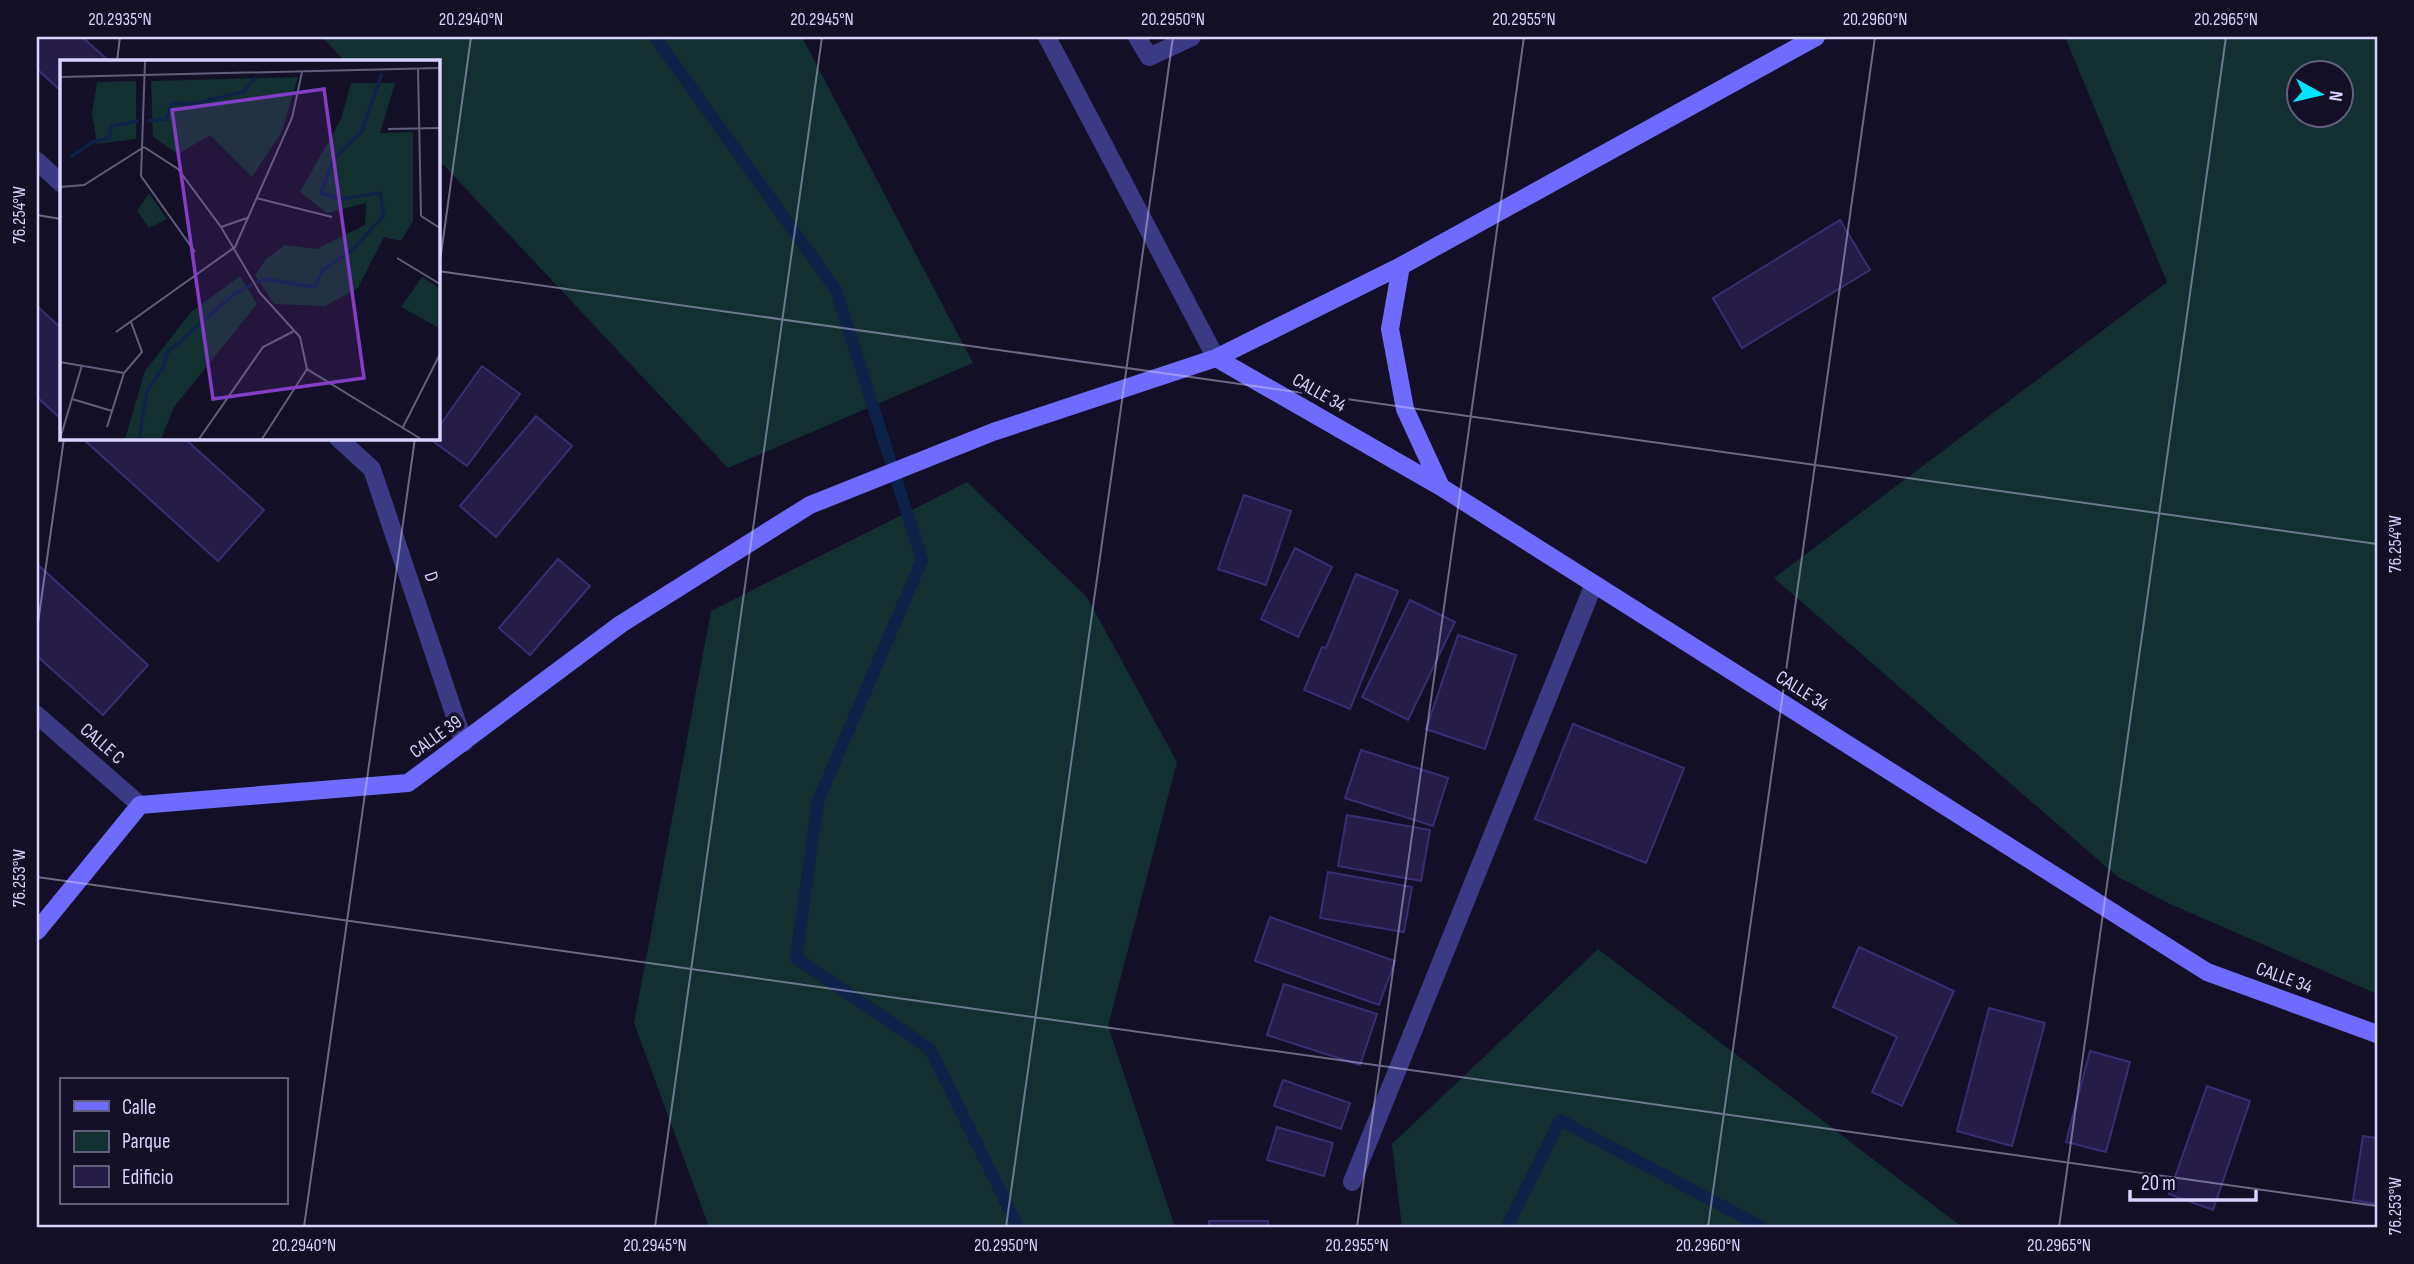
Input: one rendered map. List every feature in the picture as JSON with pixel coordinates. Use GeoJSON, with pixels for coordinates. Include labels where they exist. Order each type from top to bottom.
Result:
{"type":"FeatureCollection","features":[{"type":"Feature","properties":{"kind":"street"},"geometry":{"type":"LineString","coordinates":[[1047,37],[1216,358]]}},
{"type":"Feature","properties":{"kind":"street"},"geometry":{"type":"LineString","coordinates":[[1137,37],[1149,57],[1192,37]]}},
{"type":"Feature","properties":{"kind":"street","name":"CALLE 39"},"geometry":{"type":"LineString","coordinates":[[140,804],[408,783],[621,624],[810,505],[993,432],[1216,358],[1401,266],[1816,37]]}},
{"type":"Feature","properties":{"kind":"street"},"geometry":{"type":"LineString","coordinates":[[37,161],[60,182]]}},
{"type":"Feature","properties":{"kind":"street"},"geometry":{"type":"LineString","coordinates":[[1401,266],[1390,329],[1405,410],[1441,487]]}},
{"type":"Feature","properties":{"kind":"street","name":"CALLE 34"},"geometry":{"type":"LineString","coordinates":[[1216,358],[1441,487],[2207,972],[2377,1034]]}},
{"type":"Feature","properties":{"kind":"street","name":"D"},"geometry":{"type":"LineString","coordinates":[[339,439],[372,469],[464,743]]}},
{"type":"Feature","properties":{"kind":"street"},"geometry":{"type":"LineString","coordinates":[[1352,1182],[1594,584]]}},
{"type":"Feature","properties":{"kind":"street","name":"CALLE C"},"geometry":{"type":"LineString","coordinates":[[37,716],[140,804]]}},
{"type":"Feature","properties":{"kind":"street"},"geometry":{"type":"LineString","coordinates":[[37,930],[140,804]]}},
{"type":"Feature","properties":{"kind":"green space"},"geometry":{"type":"Polygon","coordinates":[[[322,37],[802,37],[973,363],[728,468],[439,160],[439,60],[344,60],[322,37]]]}},
{"type":"Feature","properties":{"kind":"green space"},"geometry":{"type":"Polygon","coordinates":[[[2065,37],[2377,37],[2377,994],[2170,904],[2118,877],[1774,578],[2167,282],[2065,37]]]}},
{"type":"Feature","properties":{"kind":"green space"},"geometry":{"type":"Polygon","coordinates":[[[967,482],[1087,597],[1177,762],[1108,1026],[1175,1227],[709,1227],[634,1023],[711,611],[967,482]]]}},
{"type":"Feature","properties":{"kind":"green space"},"geometry":{"type":"Polygon","coordinates":[[[1598,949],[1962,1227],[1402,1227],[1392,1144],[1598,949]]]}},
{"type":"Feature","properties":{"kind":"building"},"geometry":{"type":"Polygon","coordinates":[[[37,37],[82,37],[108,60],[60,60],[60,90],[37,69],[37,37]]]}},
{"type":"Feature","properties":{"kind":"building"},"geometry":{"type":"Polygon","coordinates":[[[1840,220],[1870,270],[1742,348],[1713,298],[1840,220]]]}},
{"type":"Feature","properties":{"kind":"building"},"geometry":{"type":"Polygon","coordinates":[[[37,306],[60,327],[60,418],[37,397],[37,306]]]}},
{"type":"Feature","properties":{"kind":"building"},"geometry":{"type":"Polygon","coordinates":[[[482,366],[520,394],[467,466],[430,439],[439,439],[439,427],[482,366]]]}},
{"type":"Feature","properties":{"kind":"building"},"geometry":{"type":"Polygon","coordinates":[[[536,416],[572,446],[496,537],[460,506],[536,416]]]}},
{"type":"Feature","properties":{"kind":"building"},"geometry":{"type":"Polygon","coordinates":[[[83,439],[185,439],[264,510],[218,561],[83,439]]]}},
{"type":"Feature","properties":{"kind":"building"},"geometry":{"type":"Polygon","coordinates":[[[1244,495],[1291,511],[1266,585],[1218,569],[1244,495]]]}},
{"type":"Feature","properties":{"kind":"building"},"geometry":{"type":"Polygon","coordinates":[[[1295,548],[1332,567],[1298,637],[1261,619],[1295,548]]]}},
{"type":"Feature","properties":{"kind":"building"},"geometry":{"type":"Polygon","coordinates":[[[558,559],[590,586],[530,655],[499,628],[558,559]]]}},
{"type":"Feature","properties":{"kind":"building"},"geometry":{"type":"Polygon","coordinates":[[[37,564],[148,665],[103,715],[37,656],[37,564]]]}},
{"type":"Feature","properties":{"kind":"building"},"geometry":{"type":"Polygon","coordinates":[[[1356,574],[1398,591],[1350,709],[1304,690],[1322,647],[1326,648],[1356,574]]]}},
{"type":"Feature","properties":{"kind":"building"},"geometry":{"type":"Polygon","coordinates":[[[1410,600],[1455,622],[1408,720],[1362,697],[1410,600]]]}},
{"type":"Feature","properties":{"kind":"building"},"geometry":{"type":"Polygon","coordinates":[[[1458,635],[1516,655],[1485,749],[1426,729],[1458,635]]]}},
{"type":"Feature","properties":{"kind":"building"},"geometry":{"type":"Polygon","coordinates":[[[1573,724],[1684,768],[1646,863],[1535,819],[1573,724]]]}},
{"type":"Feature","properties":{"kind":"building"},"geometry":{"type":"Polygon","coordinates":[[[1361,750],[1448,778],[1433,826],[1345,798],[1361,750]]]}},
{"type":"Feature","properties":{"kind":"building"},"geometry":{"type":"Polygon","coordinates":[[[1347,815],[1430,830],[1421,881],[1338,866],[1347,815]]]}},
{"type":"Feature","properties":{"kind":"building"},"geometry":{"type":"Polygon","coordinates":[[[1328,872],[1412,887],[1404,932],[1320,918],[1328,872]]]}},
{"type":"Feature","properties":{"kind":"building"},"geometry":{"type":"Polygon","coordinates":[[[1270,917],[1395,961],[1379,1005],[1255,961],[1270,917]]]}},
{"type":"Feature","properties":{"kind":"building"},"geometry":{"type":"Polygon","coordinates":[[[1859,947],[1954,991],[1902,1106],[1872,1092],[1897,1037],[1833,1007],[1859,947]]]}},
{"type":"Feature","properties":{"kind":"building"},"geometry":{"type":"Polygon","coordinates":[[[1284,984],[1377,1014],[1360,1065],[1267,1035],[1284,984]]]}},
{"type":"Feature","properties":{"kind":"building"},"geometry":{"type":"Polygon","coordinates":[[[1989,1008],[2045,1023],[2012,1146],[1957,1131],[1989,1008]]]}},
{"type":"Feature","properties":{"kind":"building"},"geometry":{"type":"Polygon","coordinates":[[[2090,1051],[2130,1062],[2106,1152],[2066,1142],[2090,1051]]]}},
{"type":"Feature","properties":{"kind":"building"},"geometry":{"type":"Polygon","coordinates":[[[1283,1080],[1350,1103],[1341,1129],[1274,1106],[1283,1080]]]}},
{"type":"Feature","properties":{"kind":"building"},"geometry":{"type":"Polygon","coordinates":[[[2207,1086],[2250,1101],[2213,1210],[2169,1194],[2207,1086]]]}},
{"type":"Feature","properties":{"kind":"building"},"geometry":{"type":"Polygon","coordinates":[[[1277,1127],[1333,1143],[1324,1176],[1267,1160],[1277,1127]]]}},
{"type":"Feature","properties":{"kind":"building"},"geometry":{"type":"Polygon","coordinates":[[[2363,1136],[2377,1138],[2377,1204],[2353,1200],[2363,1136]]]}},
{"type":"Feature","properties":{"kind":"building"},"geometry":{"type":"Polygon","coordinates":[[[1209,1221],[1268,1221],[1268,1227],[1209,1227],[1209,1221]]]}},
{"type":"Feature","properties":{"kind":"waterway"},"geometry":{"type":"LineString","coordinates":[[655,37],[836,290],[922,560],[818,801],[796,958],[930,1049],[1018,1227]]}},
{"type":"Feature","properties":{"kind":"waterway"},"geometry":{"type":"LineString","coordinates":[[1507,1227],[1560,1120],[1762,1227]]}}]}
